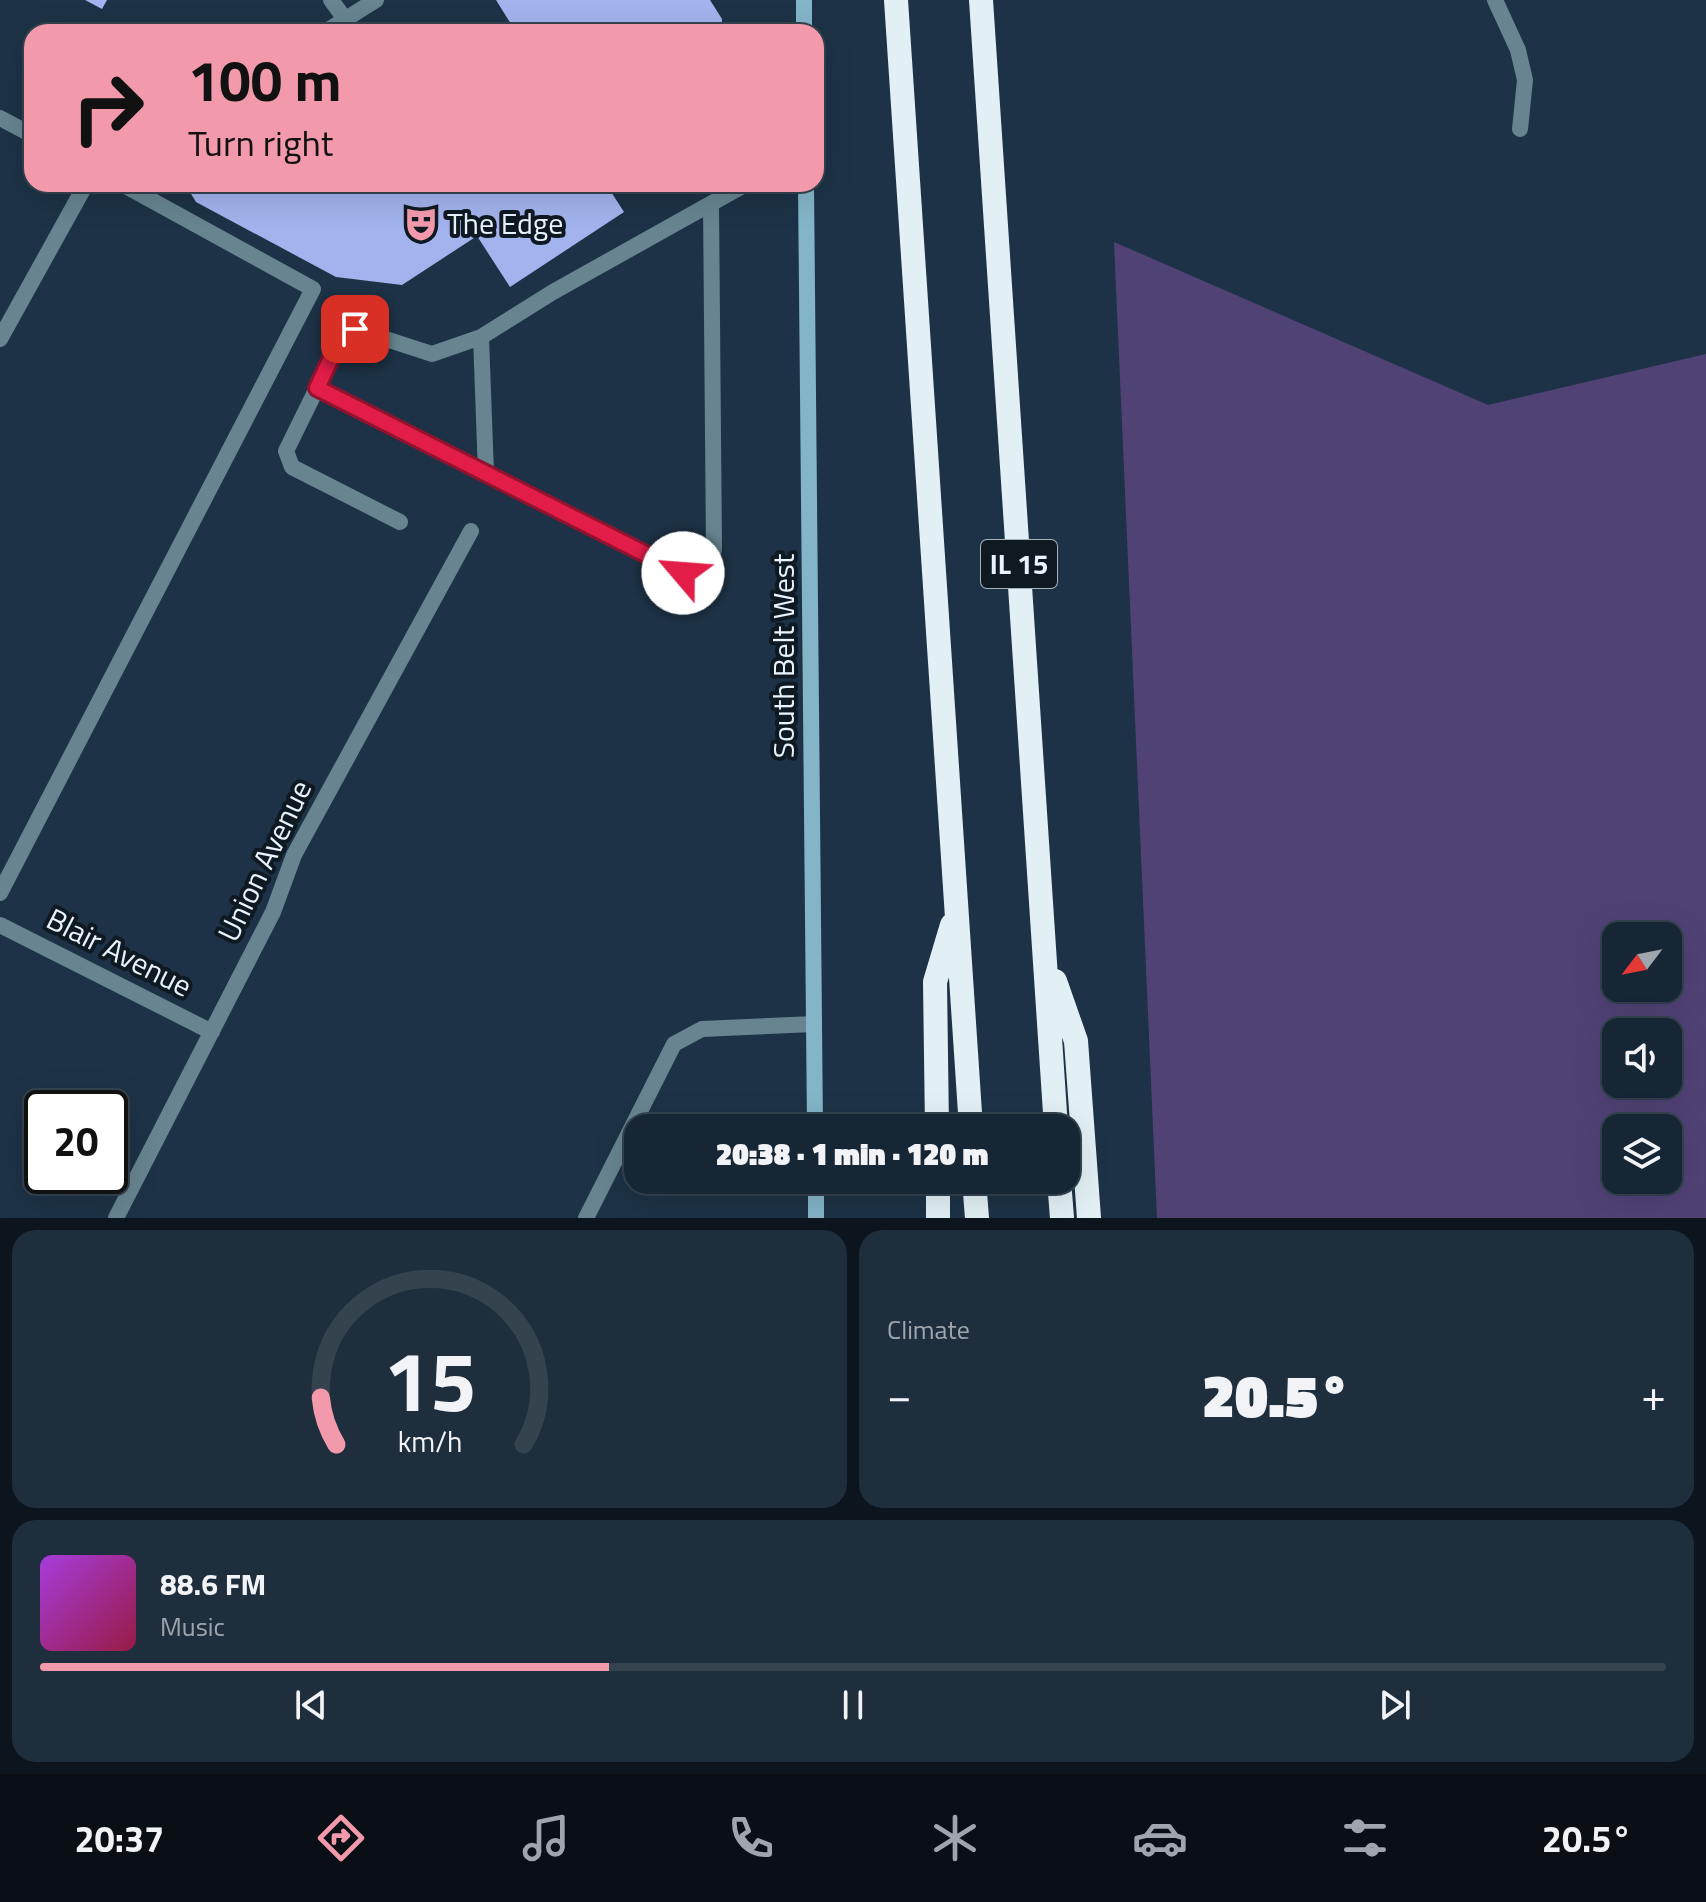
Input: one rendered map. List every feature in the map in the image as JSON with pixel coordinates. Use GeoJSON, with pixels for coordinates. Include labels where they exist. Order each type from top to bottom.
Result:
{"type":"FeatureCollection","features":[{"type":"Feature","properties":{"kind":"highway"},"geometry":{"type":"LineString","coordinates":[[896,0],[970,1114]]}},
{"type":"Feature","properties":{"kind":"highway","name":"IL 15"},"geometry":{"type":"LineString","coordinates":[[981,0],[1055,1114]]}},
{"type":"Feature","properties":{"kind":"highway"},"geometry":{"type":"LineString","coordinates":[[937,1114],[935,982],[957,911]]}},
{"type":"Feature","properties":{"kind":"highway"},"geometry":{"type":"LineString","coordinates":[[1044,952],[1076,1041],[1089,1218]]}},
{"type":"Feature","properties":{"kind":"highway"},"geometry":{"type":"LineString","coordinates":[[938,1194],[938,1218]]}},
{"type":"Feature","properties":{"kind":"highway"},"geometry":{"type":"LineString","coordinates":[[975,1194],[977,1218]]}},
{"type":"Feature","properties":{"kind":"highway"},"geometry":{"type":"LineString","coordinates":[[1060,1194],[1062,1218]]}},
{"type":"Feature","properties":{"kind":"main road"},"geometry":{"type":"LineString","coordinates":[[804,0],[804,24]]}},
{"type":"Feature","properties":{"kind":"main road","name":"South Belt West"},"geometry":{"type":"LineString","coordinates":[[806,192],[815,1114]]}},
{"type":"Feature","properties":{"kind":"main road"},"geometry":{"type":"LineString","coordinates":[[816,1194],[816,1218]]}},
{"type":"Feature","properties":{"kind":"street"},"geometry":{"type":"LineString","coordinates":[[331,0],[345,19]]}},
{"type":"Feature","properties":{"kind":"street"},"geometry":{"type":"LineString","coordinates":[[337,24],[376,0]]}},
{"type":"Feature","properties":{"kind":"street"},"geometry":{"type":"LineString","coordinates":[[1495,0],[1518,50],[1525,80],[1520,129]]}},
{"type":"Feature","properties":{"kind":"street"},"geometry":{"type":"LineString","coordinates":[[0,118],[24,131]]}},
{"type":"Feature","properties":{"kind":"street"},"geometry":{"type":"LineString","coordinates":[[0,339],[82,192]]}},
{"type":"Feature","properties":{"kind":"street"},"geometry":{"type":"LineString","coordinates":[[0,893],[313,289],[137,192]]}},
{"type":"Feature","properties":{"kind":"street"},"geometry":{"type":"LineString","coordinates":[[400,522],[292,467],[286,451],[340,339],[355,329],[432,354],[481,337],[553,292],[732,192]]}},
{"type":"Feature","properties":{"kind":"street"},"geometry":{"type":"LineString","coordinates":[[317,388],[683,573],[698,573],[708,565],[714,550],[711,204]]}},
{"type":"Feature","properties":{"kind":"street"},"geometry":{"type":"LineString","coordinates":[[481,337],[486,473]]}},
{"type":"Feature","properties":{"kind":"street","name":"Union Avenue"},"geometry":{"type":"LineString","coordinates":[[116,1218],[273,912],[294,855],[471,531]]}},
{"type":"Feature","properties":{"kind":"street","name":"Blair Avenue"},"geometry":{"type":"LineString","coordinates":[[0,925],[212,1032]]}},
{"type":"Feature","properties":{"kind":"street"},"geometry":{"type":"LineString","coordinates":[[586,1218],[674,1044],[702,1029],[814,1024]]}},
{"type":"Feature","properties":{"kind":"shaded area"},"geometry":{"type":"Polygon","coordinates":[[[1114,242],[1488,405],[1706,354],[1706,1218],[1157,1218],[1114,242]]]}},
{"type":"Feature","properties":{"kind":"building"},"geometry":{"type":"Polygon","coordinates":[[[85,0],[107,0],[102,9],[85,0]]]}},
{"type":"Feature","properties":{"kind":"building"},"geometry":{"type":"Polygon","coordinates":[[[496,0],[710,0],[722,19],[722,24],[511,24],[496,0]]]}},
{"type":"Feature","properties":{"kind":"building","name":"The Edge"},"geometry":{"type":"Polygon","coordinates":[[[190,192],[611,192],[624,212],[510,287],[477,236],[402,285],[336,277],[196,202],[190,192]]]}},
{"type":"Feature","properties":{"kind":"place","name":"The Edge"},"geometry":{"type":"Point","coordinates":[421,224]}},
{"type":"Feature","properties":{"kind":"route"},"geometry":{"type":"LineString","coordinates":[[355,329],[340,339],[317,388],[683,573]]}}]}
